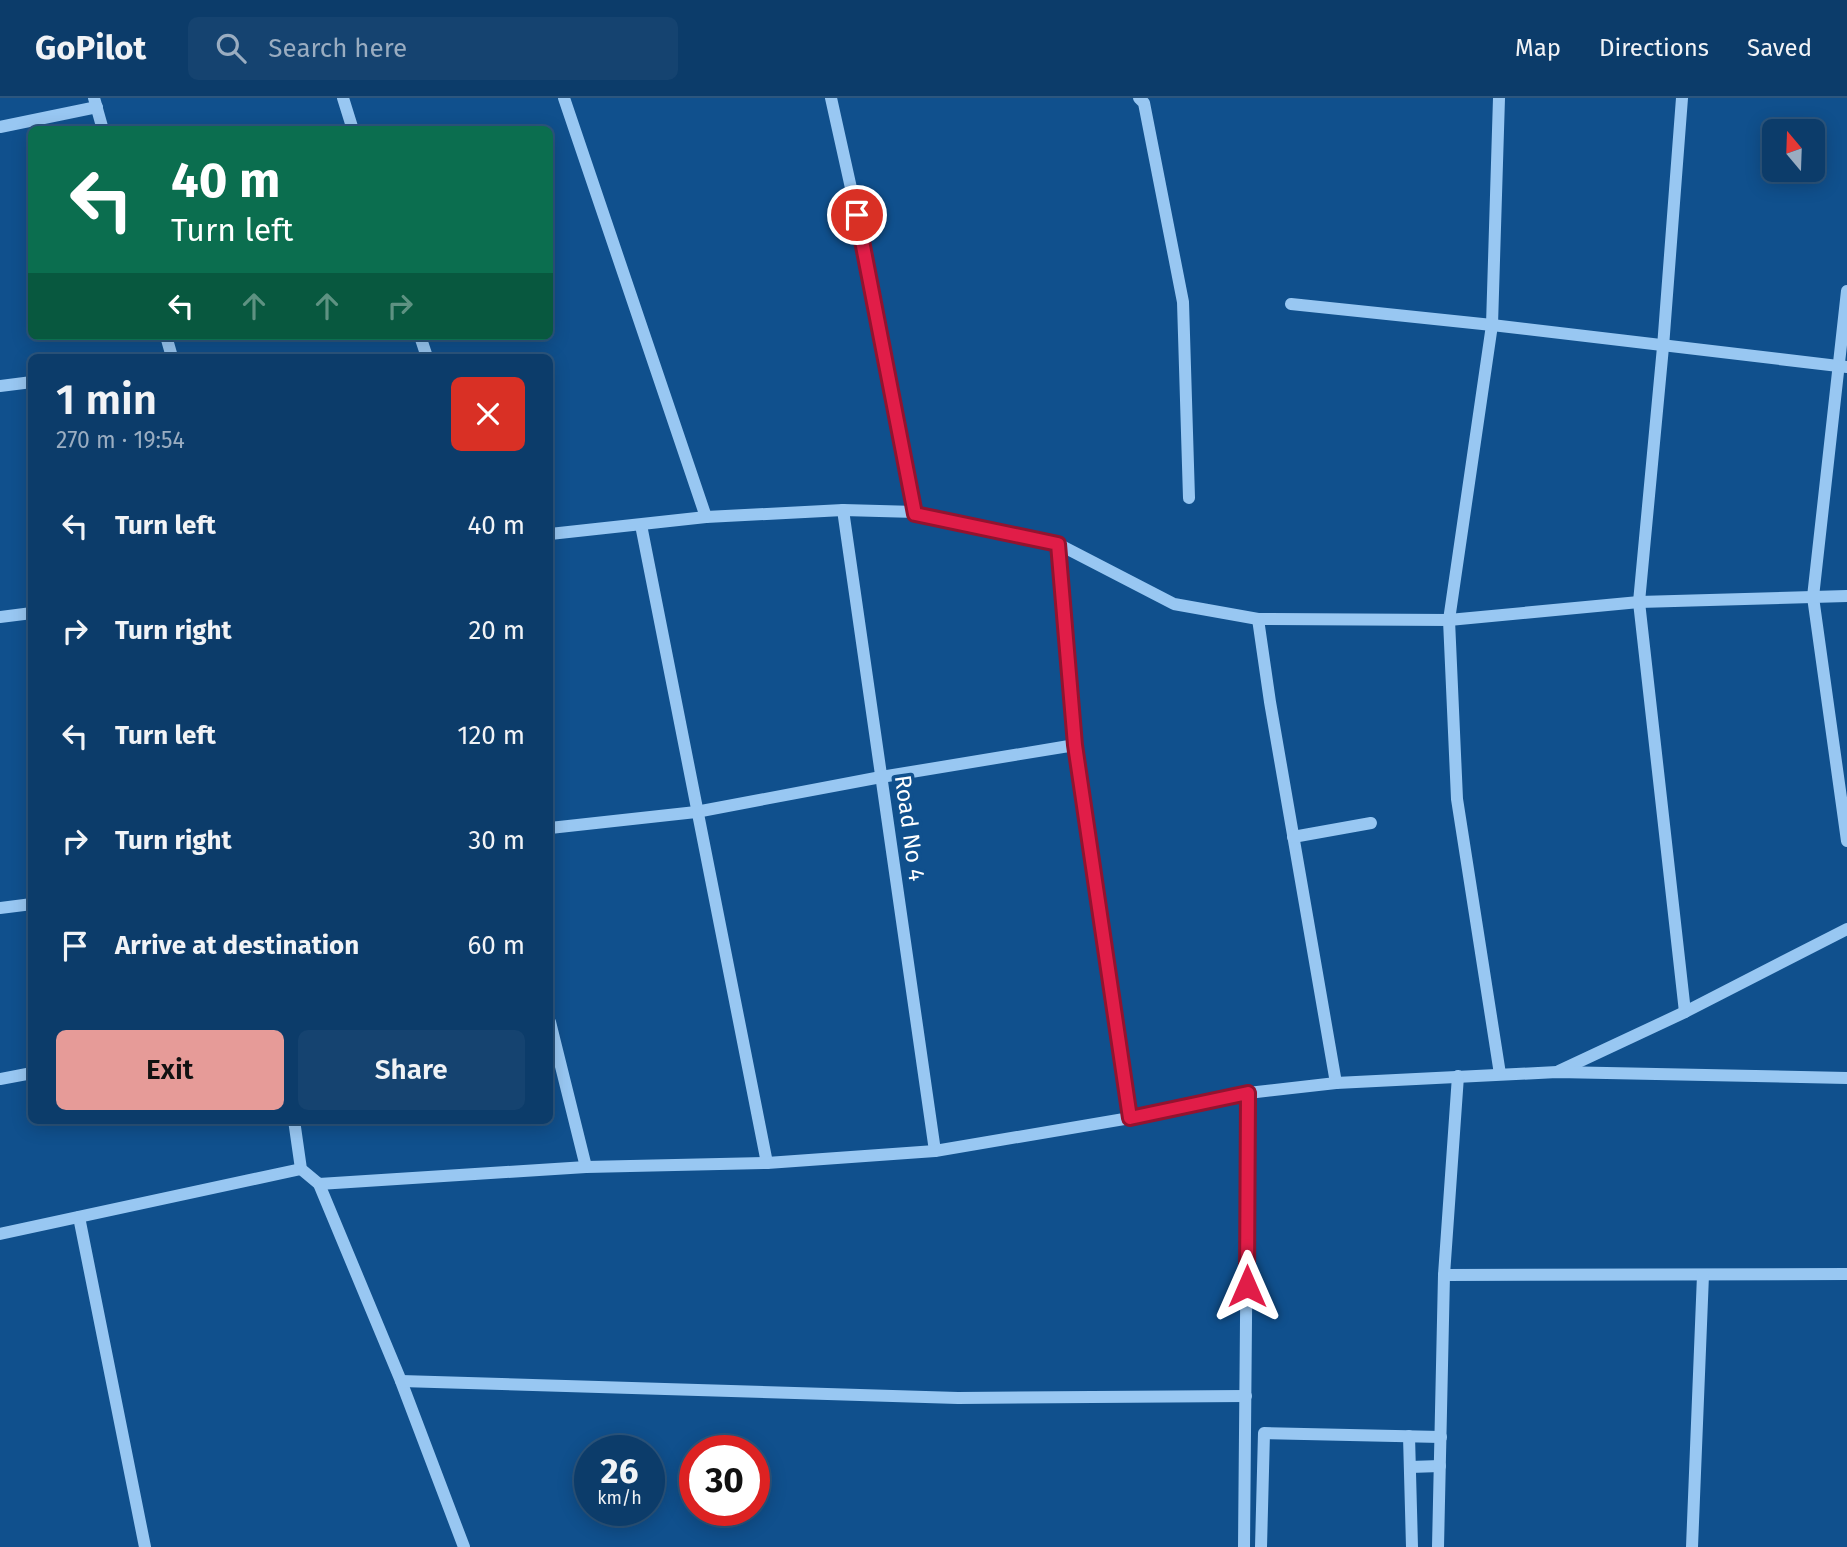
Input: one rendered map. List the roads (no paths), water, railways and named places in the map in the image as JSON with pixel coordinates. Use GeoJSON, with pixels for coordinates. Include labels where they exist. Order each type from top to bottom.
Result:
{"type":"FeatureCollection","features":[{"type":"Feature","properties":{"kind":"street"},"geometry":{"type":"LineString","coordinates":[[343,98],[352,126]]}},
{"type":"Feature","properties":{"kind":"street"},"geometry":{"type":"LineString","coordinates":[[564,98],[706,517]]}},
{"type":"Feature","properties":{"kind":"street"},"geometry":{"type":"LineString","coordinates":[[831,98],[857,215],[915,514],[1058,544],[1174,604],[1258,619],[1449,620],[1639,602],[1847,596]]}},
{"type":"Feature","properties":{"kind":"street"},"geometry":{"type":"LineString","coordinates":[[1139,98],[1144,103],[1183,302],[1189,498]]}},
{"type":"Feature","properties":{"kind":"street"},"geometry":{"type":"LineString","coordinates":[[1499,98],[1492,325],[1449,620],[1457,799],[1500,1074]]}},
{"type":"Feature","properties":{"kind":"street"},"geometry":{"type":"LineString","coordinates":[[1682,98],[1663,347],[1639,602],[1685,1012]]}},
{"type":"Feature","properties":{"kind":"street"},"geometry":{"type":"LineString","coordinates":[[0,127],[95,102],[102,126]]}},
{"type":"Feature","properties":{"kind":"street"},"geometry":{"type":"LineString","coordinates":[[1847,291],[1844,367],[1813,597],[1847,841]]}},
{"type":"Feature","properties":{"kind":"street"},"geometry":{"type":"LineString","coordinates":[[1291,304],[1844,367]]}},
{"type":"Feature","properties":{"kind":"street"},"geometry":{"type":"LineString","coordinates":[[0,386],[28,382]]}},
{"type":"Feature","properties":{"kind":"street"},"geometry":{"type":"LineString","coordinates":[[553,534],[706,517],[843,510],[916,512]]}},
{"type":"Feature","properties":{"kind":"street","name":"Road No 4"},"geometry":{"type":"LineString","coordinates":[[843,510],[935,1151]]}},
{"type":"Feature","properties":{"kind":"street"},"geometry":{"type":"LineString","coordinates":[[641,525],[767,1163]]}},
{"type":"Feature","properties":{"kind":"street"},"geometry":{"type":"LineString","coordinates":[[1058,544],[1075,745],[1130,1118]]}},
{"type":"Feature","properties":{"kind":"street"},"geometry":{"type":"LineString","coordinates":[[0,617],[28,614]]}},
{"type":"Feature","properties":{"kind":"street"},"geometry":{"type":"LineString","coordinates":[[1258,619],[1336,1083]]}},
{"type":"Feature","properties":{"kind":"street"},"geometry":{"type":"LineString","coordinates":[[553,828],[696,812],[881,777],[1075,745]]}},
{"type":"Feature","properties":{"kind":"street"},"geometry":{"type":"LineString","coordinates":[[1293,838],[1371,823]]}},
{"type":"Feature","properties":{"kind":"street"},"geometry":{"type":"LineString","coordinates":[[0,908],[28,904]]}},
{"type":"Feature","properties":{"kind":"street"},"geometry":{"type":"LineString","coordinates":[[1557,1072],[1685,1012],[1847,929]]}},
{"type":"Feature","properties":{"kind":"street"},"geometry":{"type":"LineString","coordinates":[[553,1034],[586,1167]]}},
{"type":"Feature","properties":{"kind":"street"},"geometry":{"type":"LineString","coordinates":[[319,1184],[586,1167],[767,1163],[935,1151],[1130,1118],[1248,1093],[1336,1083],[1557,1072],[1847,1078]]}},
{"type":"Feature","properties":{"kind":"street"},"geometry":{"type":"LineString","coordinates":[[0,1079],[28,1074]]}},
{"type":"Feature","properties":{"kind":"street"},"geometry":{"type":"LineString","coordinates":[[1438,1547],[1444,1275],[1458,1076]]}},
{"type":"Feature","properties":{"kind":"street"},"geometry":{"type":"LineString","coordinates":[[1244,1547],[1248,1093]]}},
{"type":"Feature","properties":{"kind":"street"},"geometry":{"type":"LineString","coordinates":[[295,1124],[301,1169],[319,1184],[401,1381],[464,1547]]}},
{"type":"Feature","properties":{"kind":"street"},"geometry":{"type":"LineString","coordinates":[[0,1234],[301,1169]]}},
{"type":"Feature","properties":{"kind":"street"},"geometry":{"type":"LineString","coordinates":[[79,1217],[145,1547]]}},
{"type":"Feature","properties":{"kind":"street"},"geometry":{"type":"LineString","coordinates":[[1444,1275],[1847,1275]]}},
{"type":"Feature","properties":{"kind":"street"},"geometry":{"type":"LineString","coordinates":[[1692,1547],[1703,1275]]}},
{"type":"Feature","properties":{"kind":"street"},"geometry":{"type":"LineString","coordinates":[[401,1381],[958,1398],[1246,1396]]}},
{"type":"Feature","properties":{"kind":"street"},"geometry":{"type":"LineString","coordinates":[[1261,1547],[1264,1433],[1441,1437]]}},
{"type":"Feature","properties":{"kind":"street"},"geometry":{"type":"LineString","coordinates":[[1409,1436],[1412,1547]]}},
{"type":"Feature","properties":{"kind":"street"},"geometry":{"type":"LineString","coordinates":[[1410,1467],[1440,1466]]}}]}
